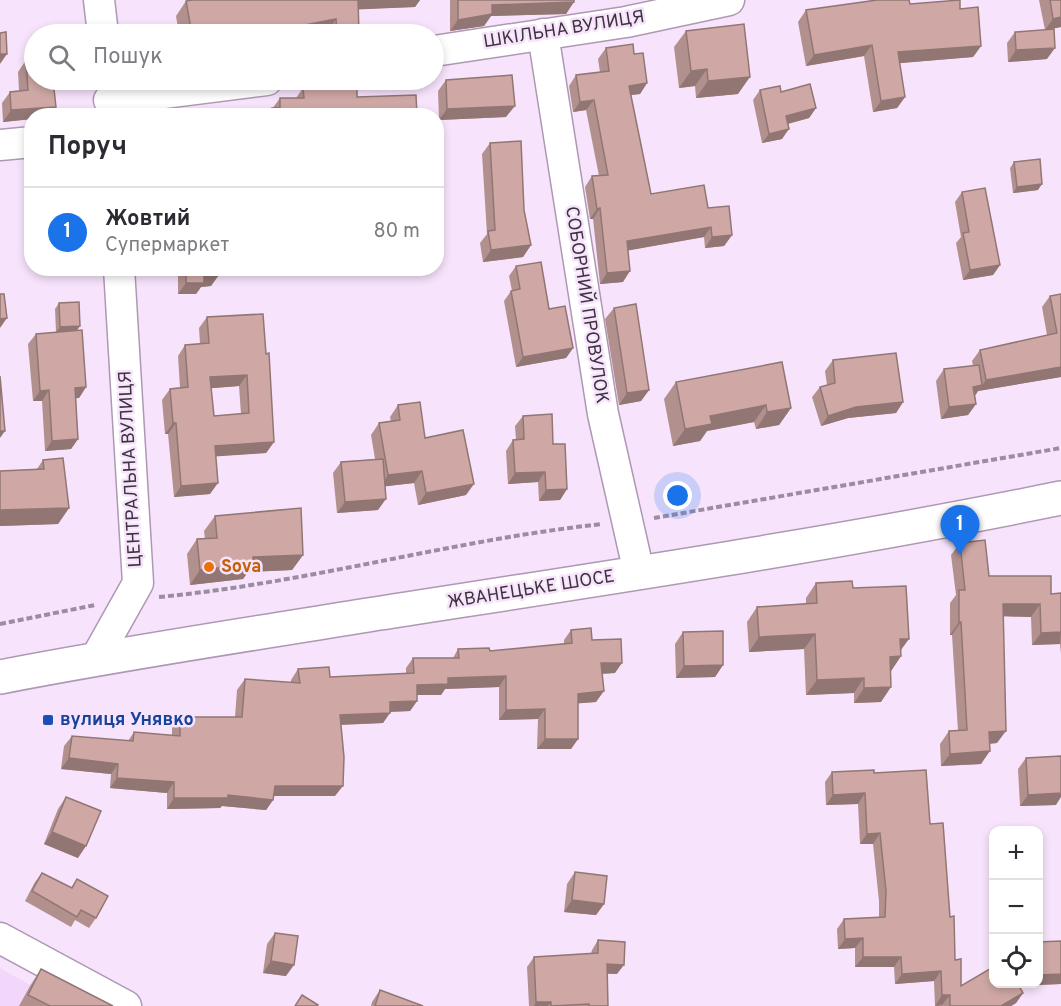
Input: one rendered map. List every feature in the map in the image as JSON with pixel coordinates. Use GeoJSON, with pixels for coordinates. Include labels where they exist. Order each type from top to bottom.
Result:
{"type":"FeatureCollection","features":[{"type":"Feature","properties":{"kind":"main road","name":"ЖВАНЕЦЬКЕ ШОСЕ"},"geometry":{"type":"LineString","coordinates":[[0,677],[96,658],[639,573],[939,523],[1061,498]]}},
{"type":"Feature","properties":{"kind":"street"},"geometry":{"type":"LineString","coordinates":[[99,0],[102,24]]}},
{"type":"Feature","properties":{"kind":"street","name":"ШКІЛЬНА ВУЛИЦЯ"},"geometry":{"type":"LineString","coordinates":[[444,49],[626,22],[729,0]]}},
{"type":"Feature","properties":{"kind":"street","name":"СОБОРНИЙ ПРОВУЛОК"},"geometry":{"type":"LineString","coordinates":[[543,34],[603,414],[639,573]]}},
{"type":"Feature","properties":{"kind":"street"},"geometry":{"type":"LineString","coordinates":[[109,98],[179,90]]}},
{"type":"Feature","properties":{"kind":"street"},"geometry":{"type":"LineString","coordinates":[[0,145],[24,143]]}},
{"type":"Feature","properties":{"kind":"street","name":"ЦЕНТРАЛЬНА ВУЛИЦЯ"},"geometry":{"type":"LineString","coordinates":[[96,658],[138,583],[119,276]]}},
{"type":"Feature","properties":{"kind":"street"},"geometry":{"type":"LineString","coordinates":[[0,938],[126,1006]]}},
{"type":"Feature","properties":{"kind":"path"},"geometry":{"type":"LineString","coordinates":[[0,624],[128,600],[202,593],[381,560],[679,514],[1061,448]]}},
{"type":"Feature","properties":{"kind":"shaded area"},"geometry":{"type":"Polygon","coordinates":[[[0,968],[67,1006],[0,1006],[0,968]]]}},
{"type":"Feature","properties":{"kind":"building"},"geometry":{"type":"Polygon","coordinates":[[[358,0],[359,24],[336,24],[336,19],[310,24],[190,24],[186,1],[358,0]]]}},
{"type":"Feature","properties":{"kind":"building"},"geometry":{"type":"Polygon","coordinates":[[[458,0],[574,0],[574,2],[492,5],[492,14],[458,20],[458,0]]]}},
{"type":"Feature","properties":{"kind":"building"},"geometry":{"type":"Polygon","coordinates":[[[877,0],[909,0],[910,4],[960,0],[960,9],[978,7],[981,46],[898,52],[905,97],[881,101],[872,45],[814,55],[806,10],[877,0]]]}},
{"type":"Feature","properties":{"kind":"building"},"geometry":{"type":"Polygon","coordinates":[[[1050,0],[1061,0],[1061,17],[1053,19],[1050,0]]]}},
{"type":"Feature","properties":{"kind":"building"},"geometry":{"type":"Polygon","coordinates":[[[744,24],[750,77],[708,81],[707,69],[691,71],[686,31],[744,24]]]}},
{"type":"Feature","properties":{"kind":"building"},"geometry":{"type":"Polygon","coordinates":[[[1054,29],[1055,48],[1016,50],[1015,32],[1054,29]]]}},
{"type":"Feature","properties":{"kind":"building"},"geometry":{"type":"Polygon","coordinates":[[[6,32],[7,54],[0,54],[0,33],[6,32]]]}},
{"type":"Feature","properties":{"kind":"building"},"geometry":{"type":"Polygon","coordinates":[[[633,44],[634,54],[643,53],[647,83],[629,86],[651,194],[704,185],[708,208],[729,206],[732,235],[712,237],[711,227],[627,241],[630,271],[607,273],[600,208],[597,209],[592,176],[608,175],[594,100],[580,102],[576,75],[609,71],[606,48],[633,44]]]}},
{"type":"Feature","properties":{"kind":"building"},"geometry":{"type":"Polygon","coordinates":[[[512,75],[515,106],[447,109],[446,80],[512,75]]]}},
{"type":"Feature","properties":{"kind":"building"},"geometry":{"type":"Polygon","coordinates":[[[810,84],[816,108],[786,116],[789,129],[769,134],[760,90],[780,86],[781,92],[810,84]]]}},
{"type":"Feature","properties":{"kind":"building"},"geometry":{"type":"Polygon","coordinates":[[[54,90],[56,107],[11,110],[10,92],[54,90]]]}},
{"type":"Feature","properties":{"kind":"building"},"geometry":{"type":"Polygon","coordinates":[[[303,90],[357,90],[357,97],[416,95],[417,108],[280,108],[280,98],[304,98],[303,90]]]}},
{"type":"Feature","properties":{"kind":"building"},"geometry":{"type":"Polygon","coordinates":[[[521,141],[524,210],[531,245],[491,250],[488,231],[495,230],[490,143],[521,141]]]}},
{"type":"Feature","properties":{"kind":"building"},"geometry":{"type":"Polygon","coordinates":[[[1040,159],[1042,184],[1017,187],[1014,162],[1040,159]]]}},
{"type":"Feature","properties":{"kind":"building"},"geometry":{"type":"Polygon","coordinates":[[[985,188],[1000,265],[970,270],[963,233],[969,232],[962,192],[985,188]]]}},
{"type":"Feature","properties":{"kind":"building"},"geometry":{"type":"Polygon","coordinates":[[[541,262],[549,309],[565,306],[573,348],[523,357],[511,291],[520,289],[516,266],[541,262]]]}},
{"type":"Feature","properties":{"kind":"building"},"geometry":{"type":"Polygon","coordinates":[[[186,276],[204,276],[204,283],[186,283],[186,276]]]}},
{"type":"Feature","properties":{"kind":"building"},"geometry":{"type":"Polygon","coordinates":[[[0,294],[4,294],[7,318],[0,319],[0,294]]]}},
{"type":"Feature","properties":{"kind":"building"},"geometry":{"type":"Polygon","coordinates":[[[1061,294],[1061,367],[986,380],[980,350],[1057,333],[1050,296],[1061,294]]]}},
{"type":"Feature","properties":{"kind":"building"},"geometry":{"type":"Polygon","coordinates":[[[79,302],[80,326],[60,327],[59,303],[79,302]]]}},
{"type":"Feature","properties":{"kind":"building"},"geometry":{"type":"Polygon","coordinates":[[[636,304],[649,390],[627,393],[614,308],[636,304]]]}},
{"type":"Feature","properties":{"kind":"building"},"geometry":{"type":"Polygon","coordinates":[[[263,314],[266,354],[269,353],[274,442],[215,446],[218,483],[181,486],[176,423],[173,423],[170,389],[188,387],[185,345],[209,343],[207,317],[263,314]],[[247,375],[210,377],[214,416],[249,413],[247,375]]]}},
{"type":"Feature","properties":{"kind":"building"},"geometry":{"type":"Polygon","coordinates":[[[82,330],[86,387],[75,388],[78,439],[52,441],[49,390],[40,391],[36,334],[82,330]]]}},
{"type":"Feature","properties":{"kind":"building"},"geometry":{"type":"Polygon","coordinates":[[[896,353],[903,402],[856,407],[828,416],[820,387],[835,383],[833,360],[896,353]]]}},
{"type":"Feature","properties":{"kind":"building"},"geometry":{"type":"Polygon","coordinates":[[[782,362],[791,408],[767,412],[766,405],[710,416],[712,424],[685,429],[676,382],[782,362]]]}},
{"type":"Feature","properties":{"kind":"building"},"geometry":{"type":"Polygon","coordinates":[[[979,365],[982,385],[973,387],[976,404],[949,407],[944,369],[979,365]]]}},
{"type":"Feature","properties":{"kind":"building"},"geometry":{"type":"Polygon","coordinates":[[[0,376],[5,431],[0,431],[0,376]]]}},
{"type":"Feature","properties":{"kind":"building"},"geometry":{"type":"Polygon","coordinates":[[[420,402],[425,438],[463,430],[474,484],[426,493],[422,471],[388,475],[379,423],[400,420],[398,405],[420,402]]]}},
{"type":"Feature","properties":{"kind":"building"},"geometry":{"type":"Polygon","coordinates":[[[552,414],[553,444],[565,444],[567,489],[546,490],[545,472],[515,473],[513,440],[524,439],[523,416],[552,414]]]}},
{"type":"Feature","properties":{"kind":"building"},"geometry":{"type":"Polygon","coordinates":[[[63,458],[69,508],[0,510],[0,471],[44,469],[43,460],[63,458]]]}},
{"type":"Feature","properties":{"kind":"building"},"geometry":{"type":"Polygon","coordinates":[[[383,459],[386,499],[345,502],[341,462],[383,459]]]}},
{"type":"Feature","properties":{"kind":"building"},"geometry":{"type":"Polygon","coordinates":[[[301,508],[303,555],[253,557],[253,564],[200,570],[197,539],[217,538],[215,516],[301,508]]]}},
{"type":"Feature","properties":{"kind":"building"},"geometry":{"type":"Polygon","coordinates":[[[985,540],[989,576],[1051,576],[1051,594],[1061,593],[1061,632],[1041,633],[1040,604],[1003,604],[1006,731],[989,732],[990,751],[950,754],[949,731],[967,730],[961,622],[959,622],[959,590],[965,590],[960,543],[985,540]]]}},
{"type":"Feature","properties":{"kind":"building"},"geometry":{"type":"Polygon","coordinates":[[[852,581],[853,588],[906,586],[909,639],[900,639],[901,656],[890,657],[891,687],[864,688],[864,678],[817,680],[815,634],[759,637],[757,607],[817,603],[816,583],[852,581]]]}},
{"type":"Feature","properties":{"kind":"building"},"geometry":{"type":"Polygon","coordinates":[[[591,628],[592,640],[621,639],[622,663],[601,663],[604,691],[578,694],[578,739],[545,739],[545,709],[506,710],[506,676],[448,678],[448,684],[417,685],[417,701],[390,702],[390,713],[340,715],[344,757],[343,786],[275,786],[273,800],[228,795],[228,798],[174,798],[174,782],[117,778],[118,764],[69,758],[72,736],[133,741],[134,732],[180,736],[180,717],[242,717],[245,679],[300,683],[298,669],[329,667],[330,677],[414,673],[413,658],[459,658],[458,649],[489,648],[490,651],[572,643],[571,630],[591,628]]]}},
{"type":"Feature","properties":{"kind":"building"},"geometry":{"type":"Polygon","coordinates":[[[723,631],[723,665],[684,666],[683,632],[723,631]]]}},
{"type":"Feature","properties":{"kind":"building"},"geometry":{"type":"Polygon","coordinates":[[[1061,756],[1061,793],[1028,795],[1026,758],[1061,756]]]}},
{"type":"Feature","properties":{"kind":"building"},"geometry":{"type":"Polygon","coordinates":[[[874,770],[874,773],[926,770],[930,824],[943,823],[950,917],[954,916],[955,960],[961,959],[961,986],[989,969],[989,988],[1020,988],[1023,993],[1001,1006],[950,1006],[950,995],[942,995],[941,971],[902,974],[901,957],[863,957],[863,938],[845,939],[844,919],[885,917],[886,891],[880,833],[867,834],[865,793],[833,795],[832,772],[874,770]]]}},
{"type":"Feature","properties":{"kind":"building"},"geometry":{"type":"Polygon","coordinates":[[[66,797],[101,811],[86,846],[52,832],[66,797]]]}},
{"type":"Feature","properties":{"kind":"building"},"geometry":{"type":"Polygon","coordinates":[[[575,872],[607,876],[604,904],[572,900],[575,872]]]}},
{"type":"Feature","properties":{"kind":"building"},"geometry":{"type":"Polygon","coordinates":[[[42,873],[72,888],[77,879],[108,896],[96,918],[81,910],[77,917],[32,891],[42,873]]]}},
{"type":"Feature","properties":{"kind":"building"},"geometry":{"type":"Polygon","coordinates":[[[275,933],[298,936],[294,965],[271,961],[275,933]]]}},
{"type":"Feature","properties":{"kind":"building"},"geometry":{"type":"Polygon","coordinates":[[[598,940],[625,942],[624,965],[607,964],[608,1006],[589,1006],[589,1004],[551,1006],[551,1002],[536,1002],[534,957],[598,953],[598,940]]]}},
{"type":"Feature","properties":{"kind":"building"},"geometry":{"type":"Polygon","coordinates":[[[1061,941],[1061,974],[1043,975],[1043,942],[1061,941]]]}},
{"type":"Feature","properties":{"kind":"building"},"geometry":{"type":"Polygon","coordinates":[[[41,969],[113,1006],[50,1006],[28,995],[41,969]]]}},
{"type":"Feature","properties":{"kind":"building"},"geometry":{"type":"Polygon","coordinates":[[[380,990],[423,1006],[375,1006],[380,990]]]}},
{"type":"Feature","properties":{"kind":"building"},"geometry":{"type":"Polygon","coordinates":[[[302,995],[318,1005],[295,1006],[302,995]]]}},
{"type":"Feature","properties":{"kind":"place","name":"Жовтий"},"geometry":{"type":"Point","coordinates":[960,555]}},
{"type":"Feature","properties":{"kind":"place","name":"Sova"},"geometry":{"type":"Point","coordinates":[209,567]}},
{"type":"Feature","properties":{"kind":"place","name":"вулиця Унявко"},"geometry":{"type":"Point","coordinates":[48,720]}}]}
